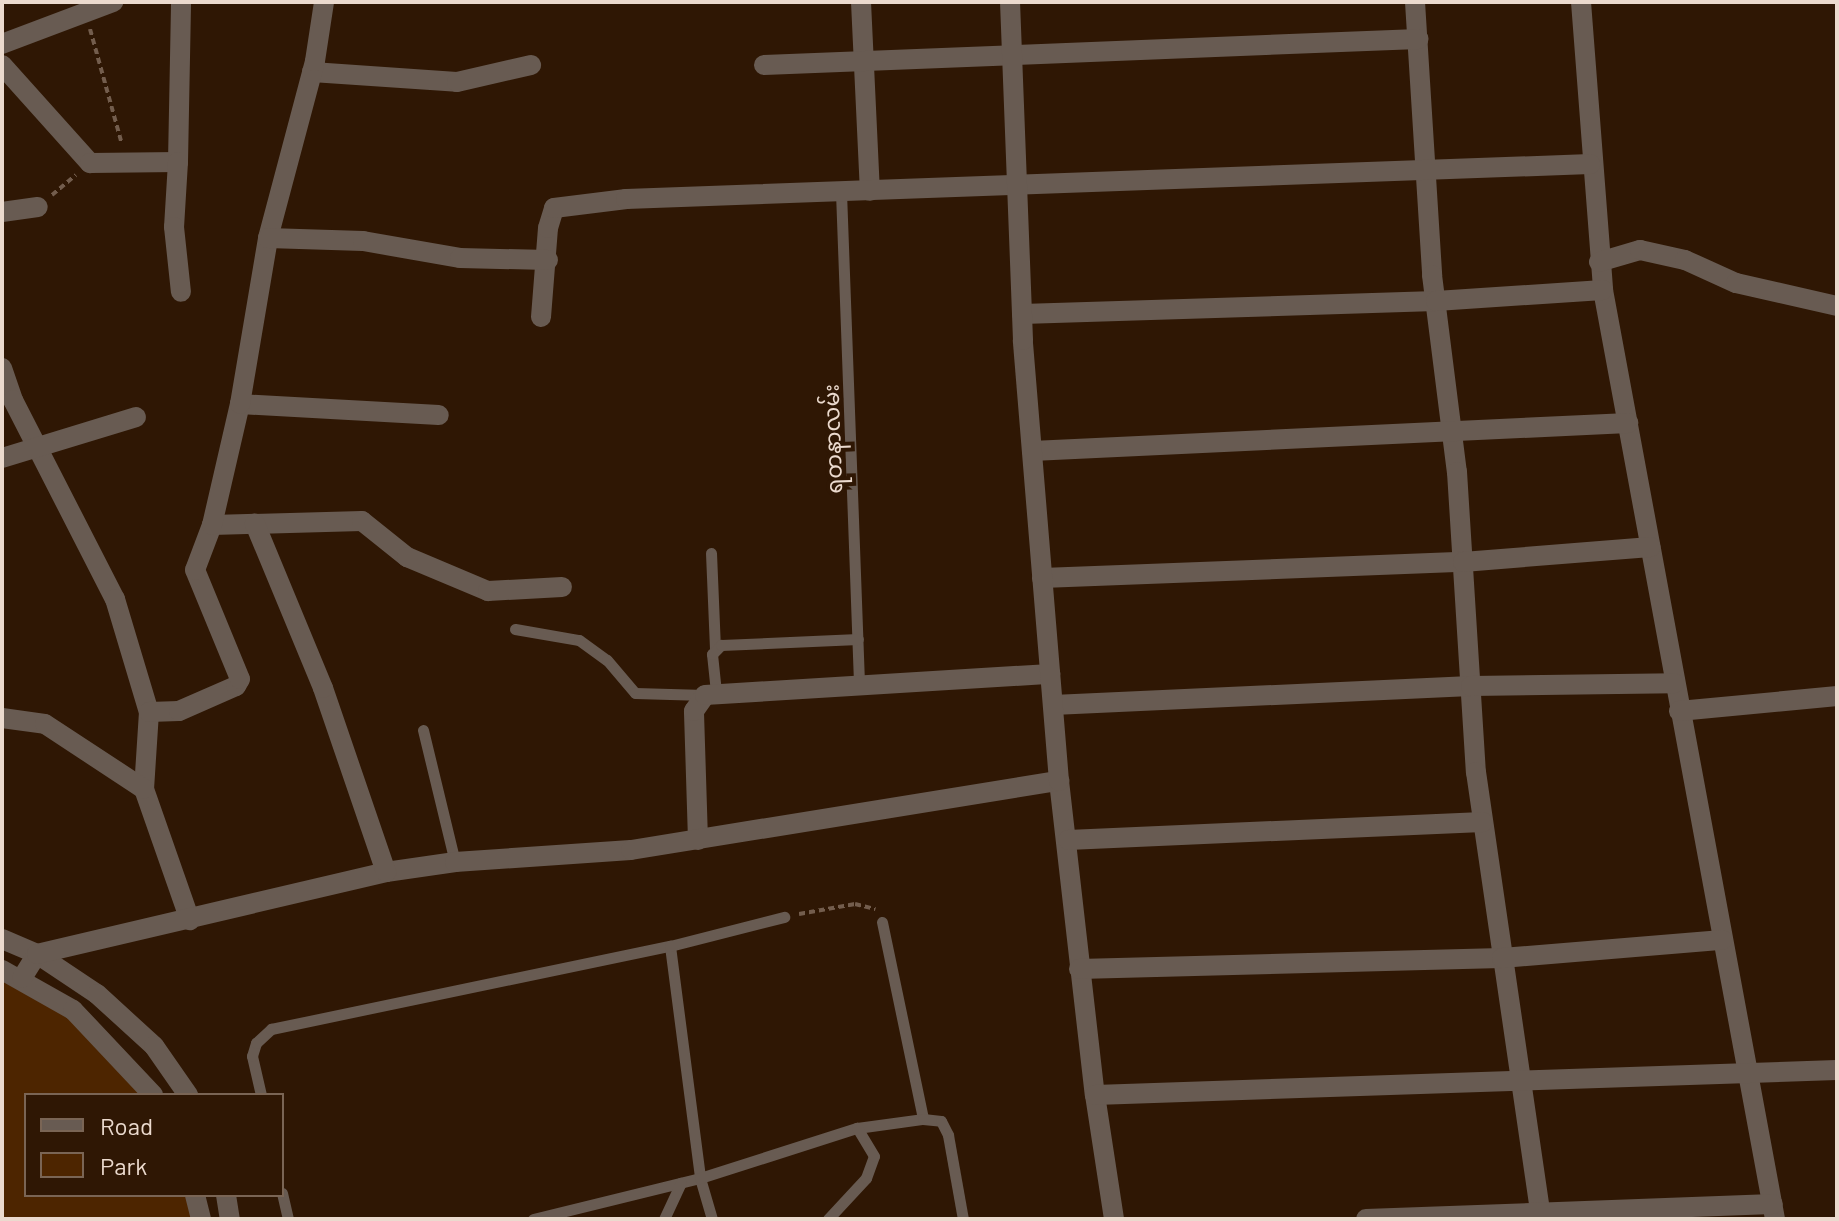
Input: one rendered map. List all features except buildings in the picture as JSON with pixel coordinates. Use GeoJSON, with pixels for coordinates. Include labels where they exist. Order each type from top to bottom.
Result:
{"type":"FeatureCollection","features":[{"type":"Feature","properties":{"kind":"street"},"geometry":{"type":"LineString","coordinates":[[2,44],[113,2]]}},
{"type":"Feature","properties":{"kind":"street"},"geometry":{"type":"LineString","coordinates":[[181,2],[174,227],[181,292]]}},
{"type":"Feature","properties":{"kind":"street"},"geometry":{"type":"LineString","coordinates":[[149,712],[179,711],[239,683],[237,665],[195,570],[212,525],[240,404],[268,238],[312,72],[324,2]]}},
{"type":"Feature","properties":{"kind":"street"},"geometry":{"type":"LineString","coordinates":[[861,2],[870,191]]}},
{"type":"Feature","properties":{"kind":"street"},"geometry":{"type":"LineString","coordinates":[[1010,2],[1022,314],[1059,781],[1068,840],[1079,969],[1114,1219]]}},
{"type":"Feature","properties":{"kind":"street"},"geometry":{"type":"LineString","coordinates":[[1415,2],[1436,301],[1452,431],[1483,822],[1518,1078],[1541,1217]]}},
{"type":"Feature","properties":{"kind":"street"},"geometry":{"type":"LineString","coordinates":[[1366,1219],[1774,1212],[1745,1072],[1603,290],[1590,164],[1581,2]]}},
{"type":"Feature","properties":{"kind":"street"},"geometry":{"type":"LineString","coordinates":[[764,65],[1418,39]]}},
{"type":"Feature","properties":{"kind":"street"},"geometry":{"type":"LineString","coordinates":[[312,72],[457,82],[531,65]]}},
{"type":"Feature","properties":{"kind":"street"},"geometry":{"type":"LineString","coordinates":[[4,72],[90,163],[128,166],[178,162]]}},
{"type":"Feature","properties":{"kind":"street"},"geometry":{"type":"LineString","coordinates":[[541,317],[548,260],[548,228],[554,208],[626,199],[1590,164]]}},
{"type":"Feature","properties":{"kind":"street"},"geometry":{"type":"LineString","coordinates":[[2,212],[38,207]]}},
{"type":"Feature","properties":{"kind":"street"},"geometry":{"type":"LineString","coordinates":[[268,238],[363,241],[460,258],[548,260]]}},
{"type":"Feature","properties":{"kind":"street"},"geometry":{"type":"LineString","coordinates":[[1599,262],[1640,250],[1685,260],[1736,283],[1837,306]]}},
{"type":"Feature","properties":{"kind":"street"},"geometry":{"type":"LineString","coordinates":[[1022,314],[1436,301],[1603,290]]}},
{"type":"Feature","properties":{"kind":"street"},"geometry":{"type":"LineString","coordinates":[[2,368],[37,448],[115,599],[149,712],[144,789],[190,920]]}},
{"type":"Feature","properties":{"kind":"street"},"geometry":{"type":"LineString","coordinates":[[240,404],[439,415]]}},
{"type":"Feature","properties":{"kind":"street"},"geometry":{"type":"LineString","coordinates":[[2,458],[136,417]]}},
{"type":"Feature","properties":{"kind":"street"},"geometry":{"type":"LineString","coordinates":[[1032,451],[1628,423]]}},
{"type":"Feature","properties":{"kind":"street"},"geometry":{"type":"LineString","coordinates":[[212,525],[362,521],[407,557],[488,591],[562,587]]}},
{"type":"Feature","properties":{"kind":"street"},"geometry":{"type":"LineString","coordinates":[[255,524],[323,688],[386,872]]}},
{"type":"Feature","properties":{"kind":"street"},"geometry":{"type":"LineString","coordinates":[[1042,578],[1463,562],[1650,547]]}},
{"type":"Feature","properties":{"kind":"street"},"geometry":{"type":"LineString","coordinates":[[698,840],[694,711],[710,693],[1050,674]]}},
{"type":"Feature","properties":{"kind":"street"},"geometry":{"type":"LineString","coordinates":[[1053,705],[1471,686],[1674,683]]}},
{"type":"Feature","properties":{"kind":"street"},"geometry":{"type":"LineString","coordinates":[[1679,711],[1837,696]]}},
{"type":"Feature","properties":{"kind":"street"},"geometry":{"type":"LineString","coordinates":[[2,718],[45,724],[144,789]]}},
{"type":"Feature","properties":{"kind":"street"},"geometry":{"type":"LineString","coordinates":[[22,978],[37,954],[386,872],[455,862],[631,850],[1059,781]]}},
{"type":"Feature","properties":{"kind":"street"},"geometry":{"type":"LineString","coordinates":[[1068,840],[1483,822]]}},
{"type":"Feature","properties":{"kind":"street"},"geometry":{"type":"LineString","coordinates":[[2,939],[37,954],[97,994],[154,1046],[187,1093]]}},
{"type":"Feature","properties":{"kind":"street"},"geometry":{"type":"LineString","coordinates":[[1079,969],[1502,958],[1722,940]]}},
{"type":"Feature","properties":{"kind":"street"},"geometry":{"type":"LineString","coordinates":[[2,970],[22,978],[73,1010],[151,1093]]}},
{"type":"Feature","properties":{"kind":"street"},"geometry":{"type":"LineString","coordinates":[[1095,1095],[1518,1078],[1837,1070]]}},
{"type":"Feature","properties":{"kind":"street"},"geometry":{"type":"LineString","coordinates":[[196,1197],[201,1219]]}},
{"type":"Feature","properties":{"kind":"street"},"geometry":{"type":"LineString","coordinates":[[226,1197],[230,1219]]}},
{"type":"Feature","properties":{"kind":"lane","name":"ရတနာလမ်း"},"geometry":{"type":"LineString","coordinates":[[841,192],[859,684]]}},
{"type":"Feature","properties":{"kind":"lane"},"geometry":{"type":"LineString","coordinates":[[515,629],[579,640],[607,660],[635,693],[710,693],[715,649],[711,553]]}},
{"type":"Feature","properties":{"kind":"lane"},"geometry":{"type":"LineString","coordinates":[[715,649],[858,639]]}},
{"type":"Feature","properties":{"kind":"lane"},"geometry":{"type":"LineString","coordinates":[[423,730],[455,862]]}},
{"type":"Feature","properties":{"kind":"lane"},"geometry":{"type":"LineString","coordinates":[[261,1093],[252,1056],[256,1043],[271,1029],[670,946],[784,917]]}},
{"type":"Feature","properties":{"kind":"lane"},"geometry":{"type":"LineString","coordinates":[[882,922],[923,1119]]}},
{"type":"Feature","properties":{"kind":"lane"},"geometry":{"type":"LineString","coordinates":[[670,946],[700,1178],[712,1219]]}},
{"type":"Feature","properties":{"kind":"lane"},"geometry":{"type":"LineString","coordinates":[[533,1219],[700,1178],[857,1128],[923,1119],[941,1121],[948,1135],[963,1219]]}},
{"type":"Feature","properties":{"kind":"lane"},"geometry":{"type":"LineString","coordinates":[[828,1219],[859,1187],[874,1156],[857,1128]]}},
{"type":"Feature","properties":{"kind":"lane"},"geometry":{"type":"LineString","coordinates":[[664,1219],[681,1183]]}},
{"type":"Feature","properties":{"kind":"lane"},"geometry":{"type":"LineString","coordinates":[[283,1197],[288,1219]]}},
{"type":"Feature","properties":{"kind":"path"},"geometry":{"type":"LineString","coordinates":[[86,12],[128,166]]}},
{"type":"Feature","properties":{"kind":"path"},"geometry":{"type":"LineString","coordinates":[[38,207],[90,163]]}},
{"type":"Feature","properties":{"kind":"path"},"geometry":{"type":"LineString","coordinates":[[784,917],[855,904],[872,905],[882,922]]}},
{"type":"Feature","properties":{"kind":"green space"},"geometry":{"type":"Polygon","coordinates":[[[2,974],[47,995],[149,1093],[24,1093],[24,1197],[187,1197],[191,1219],[2,1219],[2,974]]]}}]}
